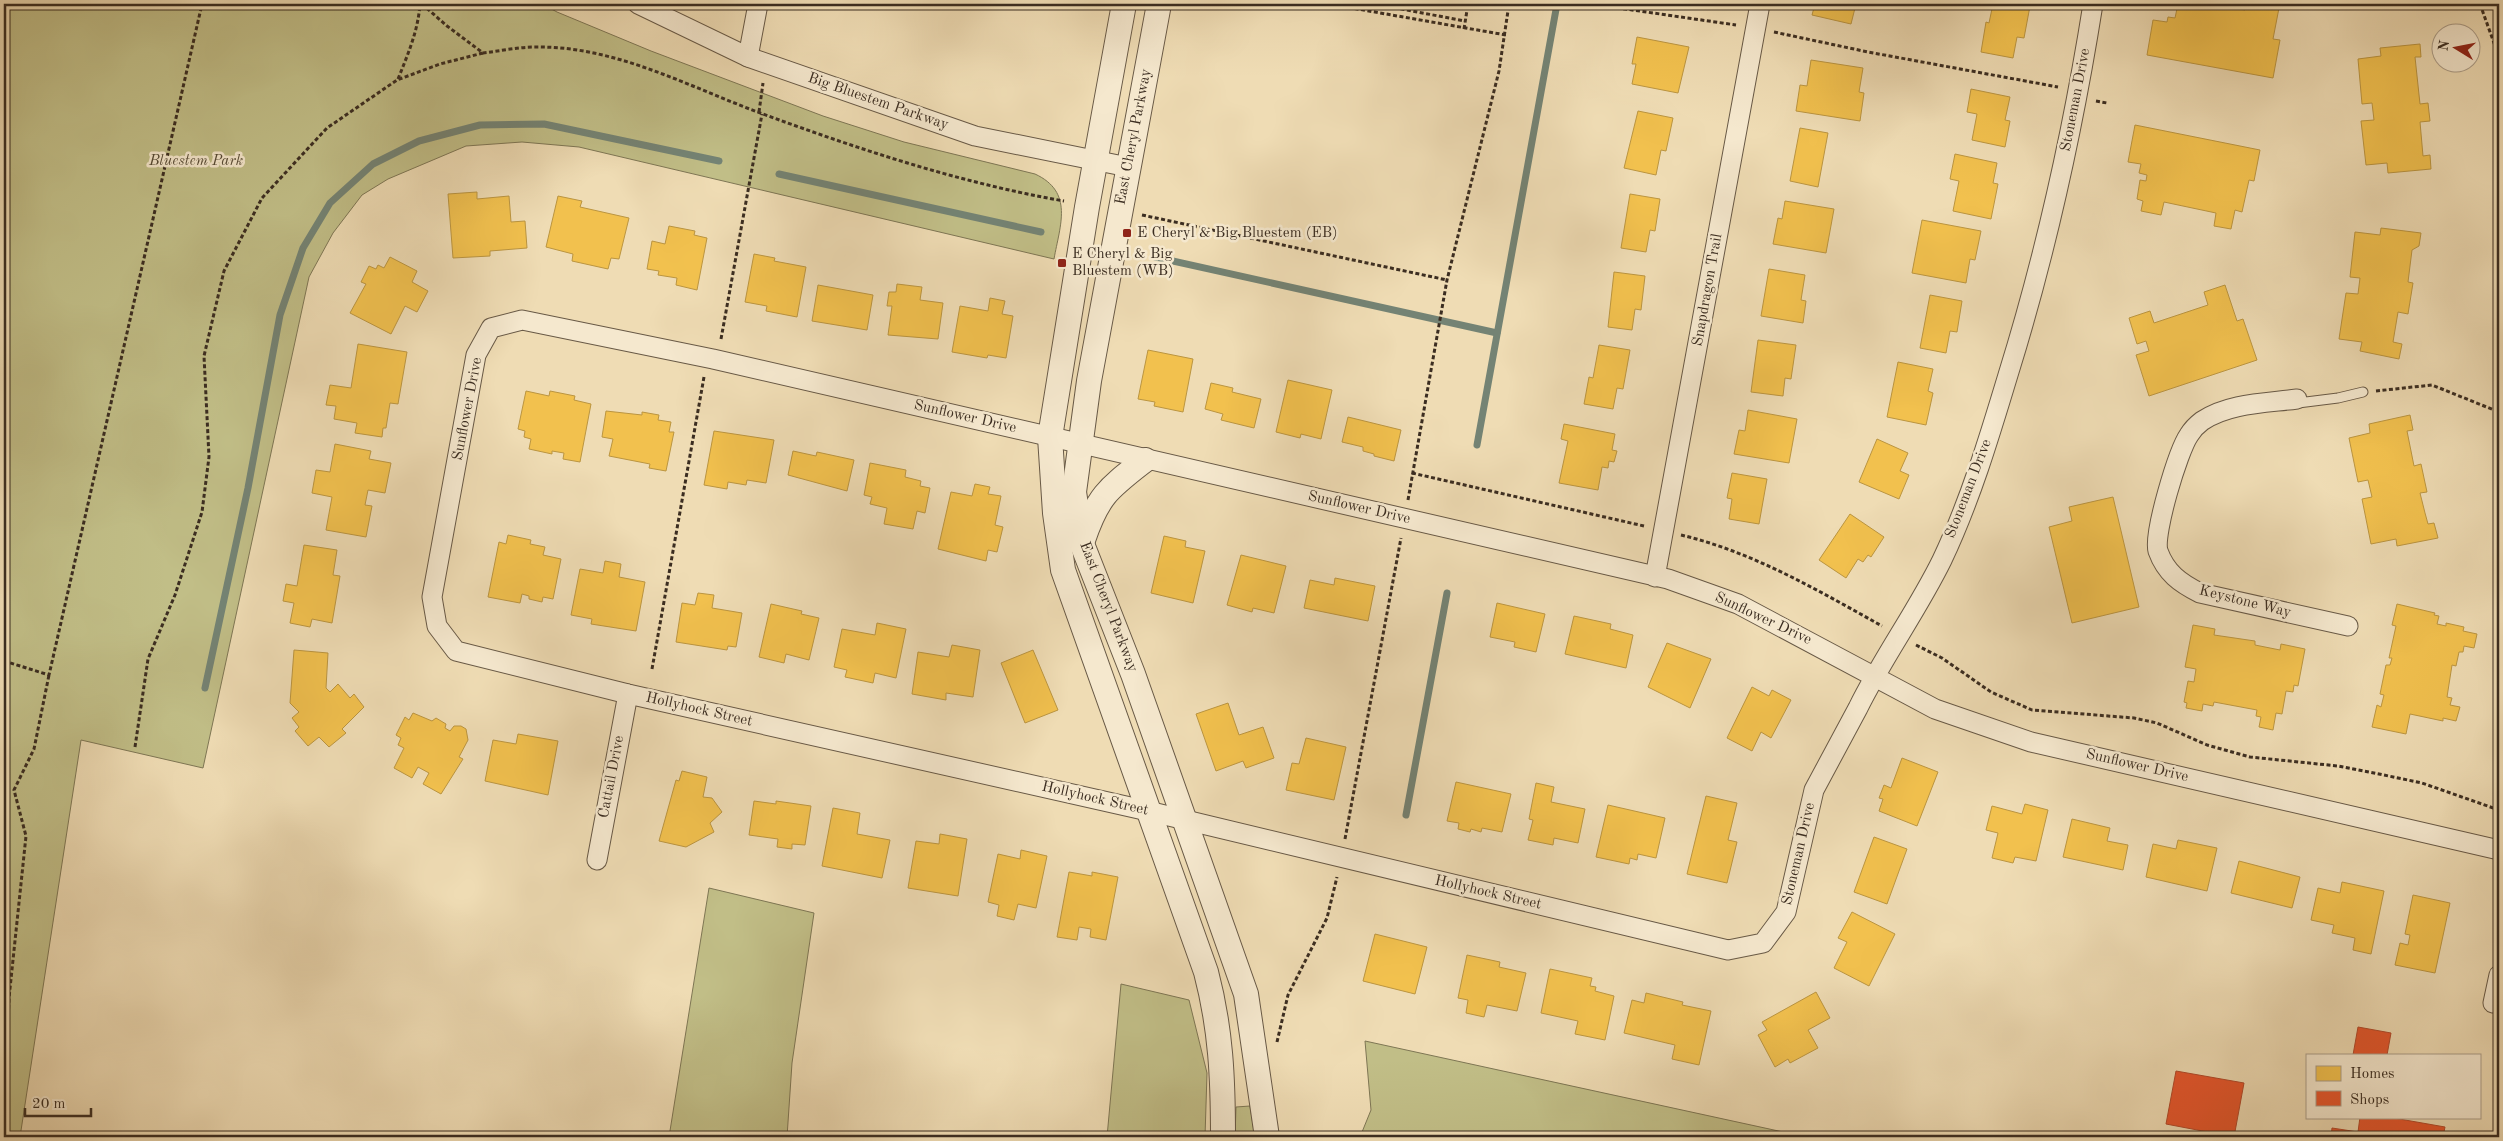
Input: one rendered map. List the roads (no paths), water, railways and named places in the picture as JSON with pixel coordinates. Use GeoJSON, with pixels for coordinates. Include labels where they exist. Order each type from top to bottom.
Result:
{"type":"FeatureCollection","features":[{"type":"Feature","properties":{"kind":"street","name":"Big Bluestem Parkway"},"geometry":{"type":"LineString","coordinates":[[638,4],[748,57],[975,136],[1128,167]]}},
{"type":"Feature","properties":{"kind":"street"},"geometry":{"type":"LineString","coordinates":[[748,57],[758,4]]}},
{"type":"Feature","properties":{"kind":"street","name":"East Cheryl Parkway"},"geometry":{"type":"LineString","coordinates":[[1124,4],[1050,437],[1055,513],[1063,570],[1206,972],[1217,1012],[1224,1080],[1223,1137]]}},
{"type":"Feature","properties":{"kind":"street","name":"East Cheryl Parkway"},"geometry":{"type":"LineString","coordinates":[[1159,4],[1079,444],[1074,492],[1082,544],[1133,674],[1246,994],[1268,1137]]}},
{"type":"Feature","properties":{"kind":"street","name":"Snapdragon Trail"},"geometry":{"type":"LineString","coordinates":[[1655,576],[1760,4]]}},
{"type":"Feature","properties":{"kind":"street","name":"Stoneman Drive"},"geometry":{"type":"LineString","coordinates":[[1763,942],[1786,912],[1814,790],[1874,678],[1941,561],[1969,496],[1989,438],[2044,254],[2094,4]]}},
{"type":"Feature","properties":{"kind":"street","name":"Sunflower Drive"},"geometry":{"type":"LineString","coordinates":[[437,626],[432,597],[476,356],[492,328],[522,320],[713,359],[1655,576],[1738,604],[1854,664],[1874,678],[1935,709],[2031,742],[2499,850]]}},
{"type":"Feature","properties":{"kind":"street","name":"Keystone Way"},"geometry":{"type":"LineString","coordinates":[[2298,401],[2221,411],[2201,422],[2188,435],[2158,526],[2158,550],[2166,568],[2179,583],[2200,593],[2348,626]]}},
{"type":"Feature","properties":{"kind":"street"},"geometry":{"type":"LineString","coordinates":[[1082,544],[1092,512],[1109,488],[1145,460]]}},
{"type":"Feature","properties":{"kind":"street","name":"Hollyhock Street"},"geometry":{"type":"LineString","coordinates":[[437,626],[456,651],[628,694],[1148,812],[1728,950],[1763,942]]}},
{"type":"Feature","properties":{"kind":"street","name":"Cattail Drive"},"geometry":{"type":"LineString","coordinates":[[597,860],[628,694]]}},
{"type":"Feature","properties":{"kind":"street"},"geometry":{"type":"LineString","coordinates":[[2493,1003],[2499,975]]}},
{"type":"Feature","properties":{"kind":"lane"},"geometry":{"type":"LineString","coordinates":[[2298,401],[2338,398],[2363,392]]}},
{"type":"Feature","properties":{"kind":"waterway"},"geometry":{"type":"LineString","coordinates":[[1477,445],[1557,4]]}},
{"type":"Feature","properties":{"kind":"waterway"},"geometry":{"type":"LineString","coordinates":[[205,688],[248,488],[280,315],[303,248],[330,203],[373,164],[419,141],[480,125],[544,124],[719,161]]}},
{"type":"Feature","properties":{"kind":"waterway"},"geometry":{"type":"LineString","coordinates":[[779,174],[1041,232]]}},
{"type":"Feature","properties":{"kind":"waterway"},"geometry":{"type":"LineString","coordinates":[[1155,257],[1497,333]]}},
{"type":"Feature","properties":{"kind":"waterway"},"geometry":{"type":"LineString","coordinates":[[1406,815],[1447,593]]}},
{"type":"Feature","properties":{"kind":"place","name":"E Cheryl & Big Bluestem (EB)"},"geometry":{"type":"Point","coordinates":[1127,233]}},
{"type":"Feature","properties":{"kind":"place","name":"E Cheryl & Big Bluestem (WB)"},"geometry":{"type":"Point","coordinates":[1062,263]}},
{"type":"Feature","properties":{"kind":"park label","name":"Bluestem Park"},"geometry":{"type":"Point","coordinates":[196,161]}}]}
